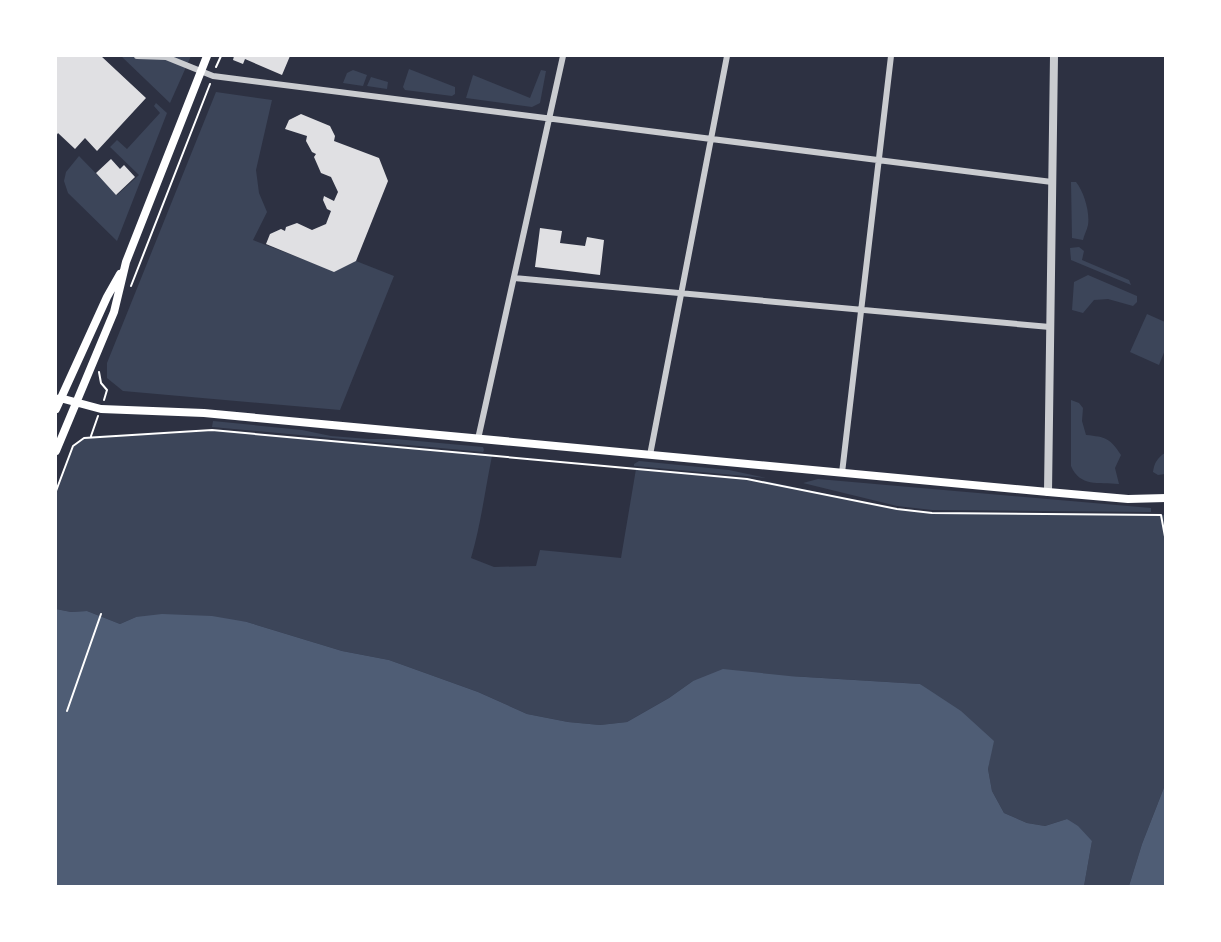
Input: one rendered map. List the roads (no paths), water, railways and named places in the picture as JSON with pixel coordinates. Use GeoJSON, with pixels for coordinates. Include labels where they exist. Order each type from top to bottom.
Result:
{"type":"FeatureCollection","features":[{"type":"Feature","properties":{"kind":"main road"},"geometry":{"type":"LineString","coordinates":[[56,451],[114,312],[125,266],[207,56]]}},
{"type":"Feature","properties":{"kind":"main road"},"geometry":{"type":"LineString","coordinates":[[56,410],[58,398],[107,297],[125,266]]}},
{"type":"Feature","properties":{"kind":"main road"},"geometry":{"type":"LineString","coordinates":[[58,398],[101,409],[204,412],[1048,492],[1128,499],[1166,498]]}},
{"type":"Feature","properties":{"kind":"street"},"geometry":{"type":"LineString","coordinates":[[137,56],[166,57],[213,76],[1052,182]]}},
{"type":"Feature","properties":{"kind":"street"},"geometry":{"type":"LineString","coordinates":[[478,439],[563,56]]}},
{"type":"Feature","properties":{"kind":"street"},"geometry":{"type":"LineString","coordinates":[[650,455],[727,56]]}},
{"type":"Feature","properties":{"kind":"street"},"geometry":{"type":"LineString","coordinates":[[842,473],[891,56]]}},
{"type":"Feature","properties":{"kind":"street"},"geometry":{"type":"LineString","coordinates":[[1048,492],[1054,56]]}},
{"type":"Feature","properties":{"kind":"street"},"geometry":{"type":"LineString","coordinates":[[514,278],[1050,327]]}}]}
